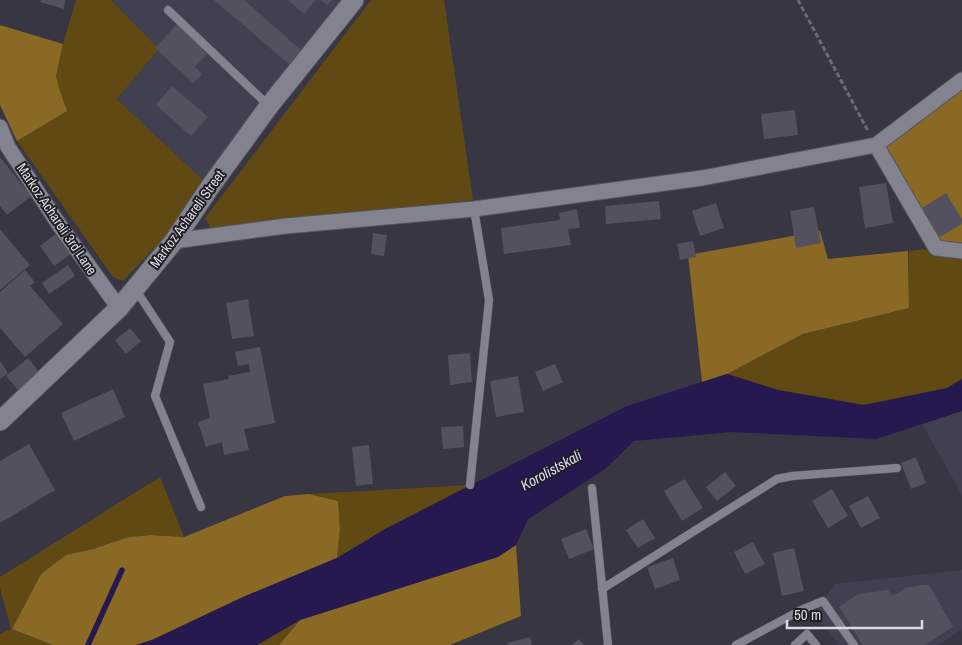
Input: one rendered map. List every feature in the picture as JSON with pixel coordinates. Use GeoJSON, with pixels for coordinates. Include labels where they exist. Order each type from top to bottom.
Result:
{"type":"FeatureCollection","features":[{"type":"Feature","properties":{"kind":"street","name":"Markoz Achareli Street"},"geometry":{"type":"LineString","coordinates":[[1,419],[119,308],[174,241],[210,187],[270,106],[354,0]]}},
{"type":"Feature","properties":{"kind":"street"},"geometry":{"type":"LineString","coordinates":[[174,241],[286,226],[474,209],[702,178],[876,145],[962,80]]}},
{"type":"Feature","properties":{"kind":"street","name":"Markoz Achareli 3rd Lane"},"geometry":{"type":"LineString","coordinates":[[0,127],[8,147],[60,226],[119,308]]}},
{"type":"Feature","properties":{"kind":"street"},"geometry":{"type":"LineString","coordinates":[[876,145],[936,248],[962,250]]}},
{"type":"Feature","properties":{"kind":"lane"},"geometry":{"type":"LineString","coordinates":[[168,10],[270,106]]}},
{"type":"Feature","properties":{"kind":"lane"},"geometry":{"type":"LineString","coordinates":[[470,485],[489,300],[474,209]]}},
{"type":"Feature","properties":{"kind":"lane"},"geometry":{"type":"LineString","coordinates":[[135,288],[170,342],[155,396],[201,507]]}},
{"type":"Feature","properties":{"kind":"lane"},"geometry":{"type":"LineString","coordinates":[[602,589],[777,480],[792,476],[897,468]]}},
{"type":"Feature","properties":{"kind":"lane"},"geometry":{"type":"LineString","coordinates":[[592,488],[608,645]]}},
{"type":"Feature","properties":{"kind":"lane"},"geometry":{"type":"LineString","coordinates":[[736,645],[801,610],[823,601],[854,645]]}},
{"type":"Feature","properties":{"kind":"lane"},"geometry":{"type":"LineString","coordinates":[[795,645],[807,634],[816,645]]}},
{"type":"Feature","properties":{"kind":"path"},"geometry":{"type":"LineString","coordinates":[[798,0],[876,145]]}},
{"type":"Feature","properties":{"kind":"shaded area"},"geometry":{"type":"Polygon","coordinates":[[[76,0],[111,0],[159,49],[117,99],[205,182],[161,241],[123,281],[113,277],[17,141],[67,111],[56,76],[76,0]]]}},
{"type":"Feature","properties":{"kind":"shaded area"},"geometry":{"type":"Polygon","coordinates":[[[111,0],[348,0],[205,182],[117,99],[159,49],[111,0]]]}},
{"type":"Feature","properties":{"kind":"shaded area"},"geometry":{"type":"Polygon","coordinates":[[[371,0],[444,0],[473,200],[212,230],[205,218],[371,0]]]}},
{"type":"Feature","properties":{"kind":"shaded area"},"geometry":{"type":"Polygon","coordinates":[[[0,25],[63,44],[56,76],[67,111],[17,141],[0,105],[0,25]]]}},
{"type":"Feature","properties":{"kind":"shaded area"},"geometry":{"type":"Polygon","coordinates":[[[962,80],[962,251],[936,248],[876,145],[962,80]]]}},
{"type":"Feature","properties":{"kind":"shaded area"},"geometry":{"type":"Polygon","coordinates":[[[820,231],[828,259],[908,251],[909,308],[803,334],[727,374],[702,382],[688,255],[820,231]]]}},
{"type":"Feature","properties":{"kind":"shaded area"},"geometry":{"type":"Polygon","coordinates":[[[936,248],[962,251],[962,379],[947,388],[864,405],[778,390],[727,374],[803,334],[909,308],[909,251],[936,248]]]}},
{"type":"Feature","properties":{"kind":"shaded area"},"geometry":{"type":"Polygon","coordinates":[[[962,411],[962,495],[922,424],[962,411]]]}},
{"type":"Feature","properties":{"kind":"shaded area"},"geometry":{"type":"Polygon","coordinates":[[[160,477],[184,537],[151,535],[129,537],[93,549],[66,555],[41,574],[12,629],[53,645],[0,645],[0,634],[11,629],[0,588],[0,577],[160,477]]]}},
{"type":"Feature","properties":{"kind":"shaded area"},"geometry":{"type":"Polygon","coordinates":[[[470,485],[387,528],[337,558],[340,529],[338,501],[309,494],[470,485]]]}},
{"type":"Feature","properties":{"kind":"shaded area"},"geometry":{"type":"Polygon","coordinates":[[[309,494],[338,501],[340,529],[337,558],[243,597],[152,640],[136,645],[53,645],[12,629],[41,574],[66,555],[93,549],[129,537],[151,535],[184,537],[285,496],[309,494]]]}},
{"type":"Feature","properties":{"kind":"shaded area"},"geometry":{"type":"Polygon","coordinates":[[[516,545],[521,616],[450,645],[279,645],[300,620],[497,557],[516,545]]]}},
{"type":"Feature","properties":{"kind":"shaded area"},"geometry":{"type":"Polygon","coordinates":[[[962,570],[962,629],[939,645],[839,645],[814,614],[835,584],[962,570]]]}},
{"type":"Feature","properties":{"kind":"shaded area"},"geometry":{"type":"Polygon","coordinates":[[[300,620],[279,645],[257,645],[300,620]]]}},
{"type":"Feature","properties":{"kind":"water","name":"Korolistskali"},"geometry":{"type":"Polygon","coordinates":[[[727,374],[778,390],[864,405],[947,388],[962,379],[962,411],[876,439],[732,432],[634,441],[605,469],[528,519],[516,545],[498,557],[300,620],[257,645],[136,645],[152,640],[243,597],[337,558],[387,528],[627,406],[727,374]]]}},
{"type":"Feature","properties":{"kind":"building"},"geometry":{"type":"Polygon","coordinates":[[[41,0],[65,0],[64,9],[40,2],[41,0]]]}},
{"type":"Feature","properties":{"kind":"building"},"geometry":{"type":"Polygon","coordinates":[[[214,0],[244,0],[301,50],[289,64],[214,0]]]}},
{"type":"Feature","properties":{"kind":"building"},"geometry":{"type":"Polygon","coordinates":[[[288,0],[316,0],[304,14],[288,0]]]}},
{"type":"Feature","properties":{"kind":"building"},"geometry":{"type":"Polygon","coordinates":[[[321,0],[332,0],[327,5],[321,0]]]}},
{"type":"Feature","properties":{"kind":"building"},"geometry":{"type":"Polygon","coordinates":[[[178,23],[209,52],[195,67],[202,74],[193,83],[155,48],[178,23]]]}},
{"type":"Feature","properties":{"kind":"building"},"geometry":{"type":"Polygon","coordinates":[[[172,86],[208,117],[191,136],[156,105],[172,86]]]}},
{"type":"Feature","properties":{"kind":"building"},"geometry":{"type":"Polygon","coordinates":[[[795,110],[798,135],[764,139],[761,114],[795,110]]]}},
{"type":"Feature","properties":{"kind":"building"},"geometry":{"type":"Polygon","coordinates":[[[0,157],[31,196],[7,215],[0,206],[0,157]]]}},
{"type":"Feature","properties":{"kind":"building"},"geometry":{"type":"Polygon","coordinates":[[[886,183],[893,223],[865,228],[859,187],[886,183]]]}},
{"type":"Feature","properties":{"kind":"building"},"geometry":{"type":"Polygon","coordinates":[[[946,193],[962,219],[962,224],[940,237],[922,208],[946,193]]]}},
{"type":"Feature","properties":{"kind":"building"},"geometry":{"type":"Polygon","coordinates":[[[659,201],[661,219],[606,224],[605,206],[659,201]]]}},
{"type":"Feature","properties":{"kind":"building"},"geometry":{"type":"Polygon","coordinates":[[[716,203],[724,228],[700,236],[692,211],[716,203]]]}},
{"type":"Feature","properties":{"kind":"building"},"geometry":{"type":"Polygon","coordinates":[[[814,207],[821,243],[796,248],[790,211],[814,207]]]}},
{"type":"Feature","properties":{"kind":"building"},"geometry":{"type":"Polygon","coordinates":[[[577,209],[580,228],[568,229],[571,245],[504,254],[501,228],[560,220],[559,213],[577,209]]]}},
{"type":"Feature","properties":{"kind":"building"},"geometry":{"type":"Polygon","coordinates":[[[0,229],[30,265],[0,290],[0,229]]]}},
{"type":"Feature","properties":{"kind":"building"},"geometry":{"type":"Polygon","coordinates":[[[373,233],[387,235],[384,256],[371,254],[373,233]]]}},
{"type":"Feature","properties":{"kind":"building"},"geometry":{"type":"Polygon","coordinates":[[[56,234],[71,254],[54,266],[40,246],[56,234]]]}},
{"type":"Feature","properties":{"kind":"building"},"geometry":{"type":"Polygon","coordinates":[[[693,241],[696,257],[680,260],[677,244],[693,241]]]}},
{"type":"Feature","properties":{"kind":"building"},"geometry":{"type":"Polygon","coordinates":[[[68,265],[75,276],[49,294],[42,283],[68,265]]]}},
{"type":"Feature","properties":{"kind":"building"},"geometry":{"type":"Polygon","coordinates":[[[25,270],[35,282],[30,286],[63,324],[25,357],[0,328],[0,292],[25,270]]]}},
{"type":"Feature","properties":{"kind":"building"},"geometry":{"type":"Polygon","coordinates":[[[248,299],[254,336],[232,339],[226,303],[248,299]]]}},
{"type":"Feature","properties":{"kind":"building"},"geometry":{"type":"Polygon","coordinates":[[[130,328],[141,341],[126,354],[115,340],[130,328]]]}},
{"type":"Feature","properties":{"kind":"building"},"geometry":{"type":"Polygon","coordinates":[[[260,347],[275,423],[244,429],[249,450],[224,455],[222,442],[206,447],[198,422],[210,418],[203,384],[229,379],[228,376],[250,372],[249,364],[238,366],[235,352],[260,347]]]}},
{"type":"Feature","properties":{"kind":"building"},"geometry":{"type":"Polygon","coordinates":[[[470,353],[472,382],[450,385],[448,355],[470,353]]]}},
{"type":"Feature","properties":{"kind":"building"},"geometry":{"type":"Polygon","coordinates":[[[28,358],[43,377],[22,395],[6,376],[28,358]]]}},
{"type":"Feature","properties":{"kind":"building"},"geometry":{"type":"Polygon","coordinates":[[[0,361],[8,373],[0,379],[0,361]]]}},
{"type":"Feature","properties":{"kind":"building"},"geometry":{"type":"Polygon","coordinates":[[[555,364],[563,382],[543,391],[535,372],[555,364]]]}},
{"type":"Feature","properties":{"kind":"building"},"geometry":{"type":"Polygon","coordinates":[[[518,376],[524,412],[496,417],[490,381],[518,376]]]}},
{"type":"Feature","properties":{"kind":"building"},"geometry":{"type":"Polygon","coordinates":[[[113,389],[125,417],[74,441],[61,413],[113,389]]]}},
{"type":"Feature","properties":{"kind":"building"},"geometry":{"type":"Polygon","coordinates":[[[463,426],[464,447],[443,449],[441,427],[463,426]]]}},
{"type":"Feature","properties":{"kind":"building"},"geometry":{"type":"Polygon","coordinates":[[[29,444],[55,490],[0,523],[0,461],[29,444]]]}},
{"type":"Feature","properties":{"kind":"building"},"geometry":{"type":"Polygon","coordinates":[[[369,445],[373,484],[356,486],[352,447],[369,445]]]}},
{"type":"Feature","properties":{"kind":"building"},"geometry":{"type":"Polygon","coordinates":[[[916,457],[926,483],[911,489],[901,463],[916,457]]]}},
{"type":"Feature","properties":{"kind":"building"},"geometry":{"type":"Polygon","coordinates":[[[725,472],[736,486],[717,501],[706,487],[725,472]]]}},
{"type":"Feature","properties":{"kind":"building"},"geometry":{"type":"Polygon","coordinates":[[[685,479],[703,508],[682,521],[664,491],[685,479]]]}},
{"type":"Feature","properties":{"kind":"building"},"geometry":{"type":"Polygon","coordinates":[[[832,489],[848,516],[828,528],[812,501],[832,489]]]}},
{"type":"Feature","properties":{"kind":"building"},"geometry":{"type":"Polygon","coordinates":[[[868,496],[880,518],[861,528],[849,506],[868,496]]]}},
{"type":"Feature","properties":{"kind":"building"},"geometry":{"type":"Polygon","coordinates":[[[643,519],[655,538],[638,548],[626,530],[643,519]]]}},
{"type":"Feature","properties":{"kind":"building"},"geometry":{"type":"Polygon","coordinates":[[[586,529],[594,549],[569,559],[561,539],[586,529]]]}},
{"type":"Feature","properties":{"kind":"building"},"geometry":{"type":"Polygon","coordinates":[[[753,542],[765,564],[745,574],[734,552],[753,542]]]}},
{"type":"Feature","properties":{"kind":"building"},"geometry":{"type":"Polygon","coordinates":[[[794,548],[804,591],[782,596],[773,553],[794,548]]]}},
{"type":"Feature","properties":{"kind":"building"},"geometry":{"type":"Polygon","coordinates":[[[673,558],[680,580],[655,589],[647,567],[673,558]]]}},
{"type":"Feature","properties":{"kind":"building"},"geometry":{"type":"Polygon","coordinates":[[[929,585],[953,627],[925,645],[863,645],[839,607],[858,594],[888,590],[893,596],[905,588],[929,585]]]}},
{"type":"Feature","properties":{"kind":"building"},"geometry":{"type":"Polygon","coordinates":[[[530,637],[532,645],[508,645],[507,643],[530,637]]]}},
{"type":"Feature","properties":{"kind":"building"},"geometry":{"type":"Polygon","coordinates":[[[579,639],[584,645],[571,645],[579,639]]]}},
{"type":"Feature","properties":{"kind":"waterway"},"geometry":{"type":"LineString","coordinates":[[88,645],[122,570]]}}]}
